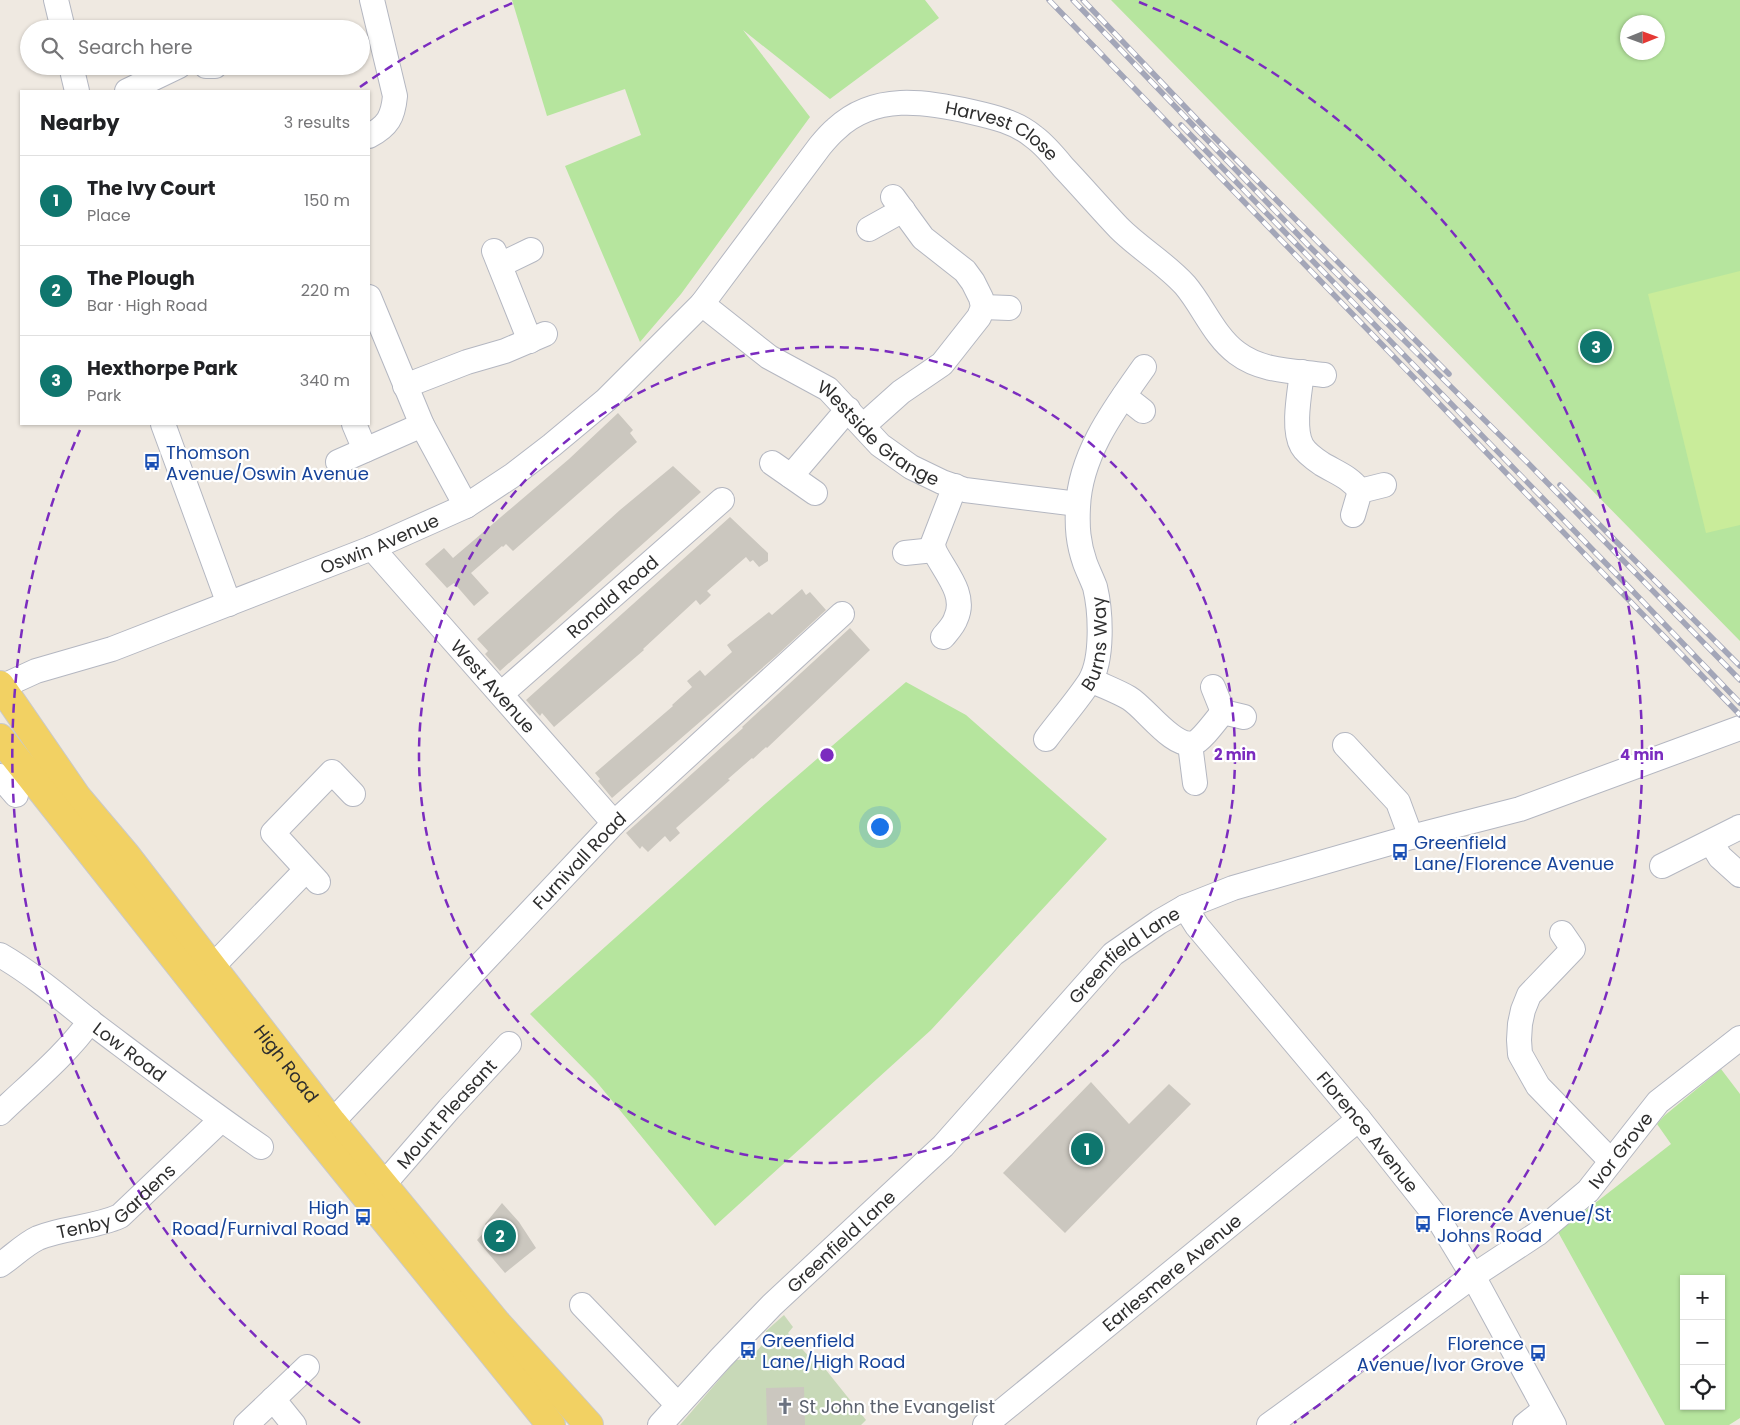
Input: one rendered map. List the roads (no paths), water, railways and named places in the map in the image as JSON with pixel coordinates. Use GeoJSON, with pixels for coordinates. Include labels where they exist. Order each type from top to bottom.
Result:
{"type":"FeatureCollection","features":[{"type":"Feature","properties":{"kind":"main road","name":"High Road"},"geometry":{"type":"LineString","coordinates":[[0,687],[77,797],[126,855],[332,1122],[496,1322],[589,1425]]}},
{"type":"Feature","properties":{"kind":"main road"},"geometry":{"type":"LineString","coordinates":[[0,717],[34,768],[71,815],[82,840]]}},
{"type":"Feature","properties":{"kind":"main road"},"geometry":{"type":"LineString","coordinates":[[3,753],[82,840]]}},
{"type":"Feature","properties":{"kind":"main road","name":"High Road"},"geometry":{"type":"LineString","coordinates":[[82,840],[243,1045],[551,1425]]}},
{"type":"Feature","properties":{"kind":"street"},"geometry":{"type":"LineString","coordinates":[[56,0],[61,20]]}},
{"type":"Feature","properties":{"kind":"street"},"geometry":{"type":"LineString","coordinates":[[370,135],[389,120],[394,108],[395,96],[372,0]]}},
{"type":"Feature","properties":{"kind":"street"},"geometry":{"type":"LineString","coordinates":[[73,75],[77,90]]}},
{"type":"Feature","properties":{"kind":"street"},"geometry":{"type":"LineString","coordinates":[[129,90],[160,75]]}},
{"type":"Feature","properties":{"kind":"street","name":"Harvest Close"},"geometry":{"type":"LineString","coordinates":[[702,304],[820,146],[836,128],[852,117],[868,110],[900,102],[922,102],[992,116],[1025,130],[1048,150],[1130,239],[1168,267],[1197,301],[1223,340],[1238,354],[1255,364],[1268,368],[1313,373],[1298,420],[1298,435],[1302,447],[1322,464],[1343,474],[1360,491]]}},
{"type":"Feature","properties":{"kind":"street"},"geometry":{"type":"LineString","coordinates":[[815,494],[782,470],[855,418],[901,392],[942,364],[979,317],[983,307],[973,282],[965,271],[923,238],[898,203],[869,229]]}},
{"type":"Feature","properties":{"kind":"street"},"geometry":{"type":"LineString","coordinates":[[405,386],[447,369],[505,351],[537,337],[497,258],[530,250]]}},
{"type":"Feature","properties":{"kind":"street","name":"Westside Grange"},"geometry":{"type":"LineString","coordinates":[[702,304],[769,357],[828,389],[880,445],[900,460],[942,482],[964,490],[1078,504]]}},
{"type":"Feature","properties":{"kind":"street","name":"Oswin Avenue"},"geometry":{"type":"LineString","coordinates":[[0,687],[36,671],[112,649],[229,604],[372,548],[466,506],[513,475],[606,400],[702,304]]}},
{"type":"Feature","properties":{"kind":"street"},"geometry":{"type":"LineString","coordinates":[[370,305],[422,425],[466,506]]}},
{"type":"Feature","properties":{"kind":"street"},"geometry":{"type":"LineString","coordinates":[[983,307],[1009,308]]}},
{"type":"Feature","properties":{"kind":"street","name":"Burns Way"},"geometry":{"type":"LineString","coordinates":[[1046,739],[1091,680],[1096,660],[1099,637],[1098,606],[1094,586],[1077,536],[1078,504],[1082,481],[1088,462],[1108,418],[1144,367]]}},
{"type":"Feature","properties":{"kind":"street"},"geometry":{"type":"LineString","coordinates":[[1124,396],[1143,411]]}},
{"type":"Feature","properties":{"kind":"street"},"geometry":{"type":"LineString","coordinates":[[163,425],[229,604]]}},
{"type":"Feature","properties":{"kind":"street"},"geometry":{"type":"LineString","coordinates":[[354,425],[365,450]]}},
{"type":"Feature","properties":{"kind":"street"},"geometry":{"type":"LineString","coordinates":[[338,462],[422,425]]}},
{"type":"Feature","properties":{"kind":"street"},"geometry":{"type":"LineString","coordinates":[[1352,515],[1360,491],[1384,484]]}},
{"type":"Feature","properties":{"kind":"street"},"geometry":{"type":"LineString","coordinates":[[943,637],[956,620],[960,601],[957,591],[934,550],[933,543],[954,486]]}},
{"type":"Feature","properties":{"kind":"street","name":"Ronald Road"},"geometry":{"type":"LineString","coordinates":[[501,694],[722,500]]}},
{"type":"Feature","properties":{"kind":"street","name":"West Avenue"},"geometry":{"type":"LineString","coordinates":[[372,548],[614,823]]}},
{"type":"Feature","properties":{"kind":"street"},"geometry":{"type":"LineString","coordinates":[[905,553],[934,550]]}},
{"type":"Feature","properties":{"kind":"street","name":"Furnivall Road"},"geometry":{"type":"LineString","coordinates":[[332,1122],[614,823],[842,614]]}},
{"type":"Feature","properties":{"kind":"street"},"geometry":{"type":"LineString","coordinates":[[1091,680],[1130,698],[1170,735],[1180,742],[1190,744],[1197,742],[1234,714],[1213,687]]}},
{"type":"Feature","properties":{"kind":"street","name":"Greenfield Lane"},"geometry":{"type":"LineString","coordinates":[[660,1425],[720,1358],[772,1305],[943,1146],[1113,954],[1159,922],[1185,907],[1233,888],[1411,837],[1520,809],[1740,728]]}},
{"type":"Feature","properties":{"kind":"street"},"geometry":{"type":"LineString","coordinates":[[1190,744],[1195,783]]}},
{"type":"Feature","properties":{"kind":"street"},"geometry":{"type":"LineString","coordinates":[[1345,745],[1398,802],[1411,837]]}},
{"type":"Feature","properties":{"kind":"street"},"geometry":{"type":"LineString","coordinates":[[3,753],[16,795]]}},
{"type":"Feature","properties":{"kind":"street"},"geometry":{"type":"LineString","coordinates":[[212,968],[312,876],[273,833],[332,772],[353,794]]}},
{"type":"Feature","properties":{"kind":"street"},"geometry":{"type":"LineString","coordinates":[[1662,866],[1740,827]]}},
{"type":"Feature","properties":{"kind":"street"},"geometry":{"type":"LineString","coordinates":[[1711,842],[1720,857],[1740,875]]}},
{"type":"Feature","properties":{"kind":"street","name":"Florence Avenue"},"geometry":{"type":"LineString","coordinates":[[1185,907],[1197,926],[1359,1119],[1439,1220],[1473,1276],[1549,1417]]}},
{"type":"Feature","properties":{"kind":"street"},"geometry":{"type":"LineString","coordinates":[[1562,933],[1573,949],[1529,995],[1520,1024],[1518,1040],[1520,1054],[1538,1086],[1611,1161]]}},
{"type":"Feature","properties":{"kind":"street","name":"Low Road"},"geometry":{"type":"LineString","coordinates":[[0,955],[48,987],[90,1021],[261,1148]]}},
{"type":"Feature","properties":{"kind":"street"},"geometry":{"type":"LineString","coordinates":[[0,1113],[53,1062],[84,1030],[90,1021]]}},
{"type":"Feature","properties":{"kind":"street","name":"Mount Pleasant"},"geometry":{"type":"LineString","coordinates":[[384,1184],[509,1044]]}},
{"type":"Feature","properties":{"kind":"street","name":"Ivor Grove"},"geometry":{"type":"LineString","coordinates":[[1269,1425],[1473,1276],[1537,1234],[1588,1190],[1658,1102],[1737,1047]]}},
{"type":"Feature","properties":{"kind":"street","name":"Earlesmere Avenue"},"geometry":{"type":"LineString","coordinates":[[985,1425],[1359,1119]]}},
{"type":"Feature","properties":{"kind":"street","name":"Tenby Gardens"},"geometry":{"type":"LineString","coordinates":[[0,1265],[37,1239],[58,1232],[109,1221],[120,1216],[221,1120]]}},
{"type":"Feature","properties":{"kind":"street"},"geometry":{"type":"LineString","coordinates":[[582,1305],[678,1405]]}},
{"type":"Feature","properties":{"kind":"street"},"geometry":{"type":"LineString","coordinates":[[246,1425],[307,1366]]}},
{"type":"Feature","properties":{"kind":"street"},"geometry":{"type":"LineString","coordinates":[[273,1399],[294,1425]]}},
{"type":"Feature","properties":{"kind":"street"},"geometry":{"type":"LineString","coordinates":[[1525,1425],[1549,1417]]}},
{"type":"Feature","properties":{"kind":"railway"},"geometry":{"type":"LineString","coordinates":[[1049,0],[1740,715]]}},
{"type":"Feature","properties":{"kind":"railway"},"geometry":{"type":"LineString","coordinates":[[1073,0],[1309,246],[1527,462],[1740,680]]}},
{"type":"Feature","properties":{"kind":"railway"},"geometry":{"type":"LineString","coordinates":[[1083,0],[1210,133],[1449,374]]}},
{"type":"Feature","properties":{"kind":"railway"},"geometry":{"type":"LineString","coordinates":[[1181,125],[1740,703]]}},
{"type":"Feature","properties":{"kind":"railway"},"geometry":{"type":"LineString","coordinates":[[1560,485],[1740,666]]}},
{"type":"Feature","properties":{"kind":"place","name":"Hexthorpe Park"},"geometry":{"type":"Point","coordinates":[1596,347]}},
{"type":"Feature","properties":{"kind":"place","name":"Thomson Avenue/Oswin Avenue"},"geometry":{"type":"Point","coordinates":[152,462]}},
{"type":"Feature","properties":{"kind":"place","name":"Greenfield Lane/Florence Avenue"},"geometry":{"type":"Point","coordinates":[1400,852]}},
{"type":"Feature","properties":{"kind":"place","name":"The Ivy Court"},"geometry":{"type":"Point","coordinates":[1087,1149]}},
{"type":"Feature","properties":{"kind":"place","name":"High Road/Furnival Road"},"geometry":{"type":"Point","coordinates":[363,1217]}},
{"type":"Feature","properties":{"kind":"place","name":"Florence Avenue/St Johns Road"},"geometry":{"type":"Point","coordinates":[1423,1224]}},
{"type":"Feature","properties":{"kind":"place","name":"The Plough"},"geometry":{"type":"Point","coordinates":[500,1236]}},
{"type":"Feature","properties":{"kind":"place","name":"Greenfield Lane/High Road"},"geometry":{"type":"Point","coordinates":[748,1350]}},
{"type":"Feature","properties":{"kind":"place","name":"Florence Avenue/Ivor Grove"},"geometry":{"type":"Point","coordinates":[1538,1353]}},
{"type":"Feature","properties":{"kind":"place","name":"St John the Evangelist"},"geometry":{"type":"Point","coordinates":[785,1406]}}]}
